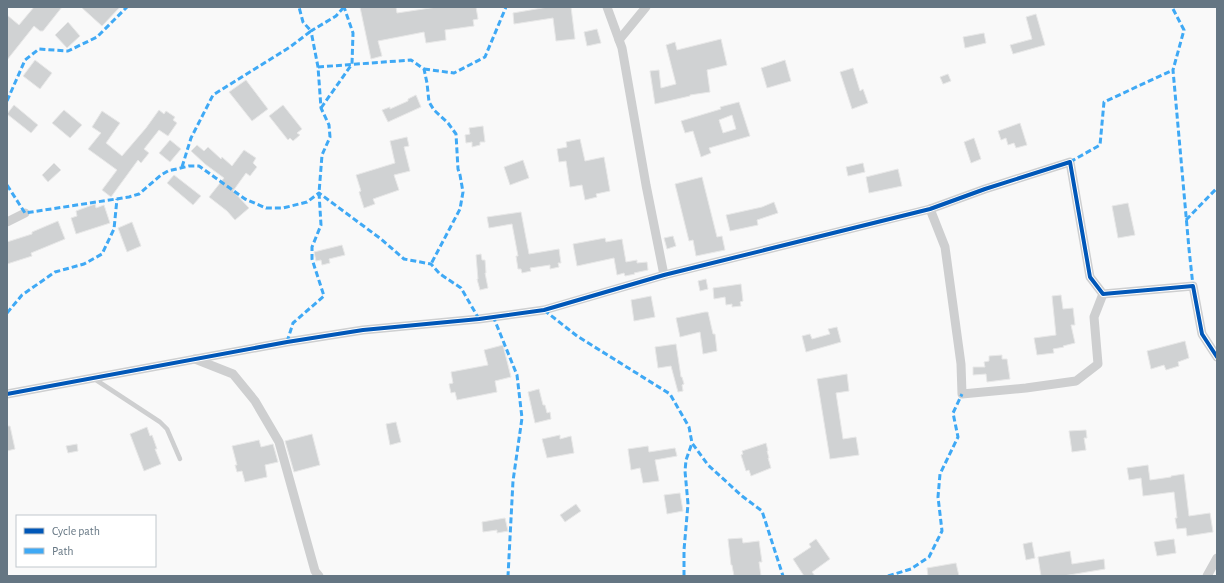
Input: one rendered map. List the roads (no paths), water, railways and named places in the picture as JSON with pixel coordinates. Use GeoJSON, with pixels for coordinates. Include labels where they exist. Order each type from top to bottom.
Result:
{"type":"FeatureCollection","features":[{"type":"Feature","properties":{"kind":"street"},"geometry":{"type":"LineString","coordinates":[[607,7],[622,48],[646,185],[664,275]]}},
{"type":"Feature","properties":{"kind":"street"},"geometry":{"type":"LineString","coordinates":[[619,40],[646,7]]}},
{"type":"Feature","properties":{"kind":"street"},"geometry":{"type":"LineString","coordinates":[[7,394],[287,342],[363,330],[479,319],[544,310],[664,275],[930,209],[985,189],[1070,162],[1090,277],[1103,294]]}},
{"type":"Feature","properties":{"kind":"street"},"geometry":{"type":"LineString","coordinates":[[930,209],[945,247],[961,364],[962,394],[1026,388],[1076,381],[1098,364],[1094,317],[1103,294]]}},
{"type":"Feature","properties":{"kind":"street"},"geometry":{"type":"LineString","coordinates":[[7,222],[25,214]]}},
{"type":"Feature","properties":{"kind":"street"},"geometry":{"type":"LineString","coordinates":[[1103,294],[1193,286],[1202,334],[1217,357]]}},
{"type":"Feature","properties":{"kind":"street"},"geometry":{"type":"LineString","coordinates":[[195,359],[233,374],[255,401],[279,442],[316,571],[319,576]]}},
{"type":"Feature","properties":{"kind":"street"},"geometry":{"type":"LineString","coordinates":[[1207,576],[1217,558]]}},
{"type":"Feature","properties":{"kind":"lane"},"geometry":{"type":"LineString","coordinates":[[93,378],[160,422],[166,429],[180,459]]}}]}
